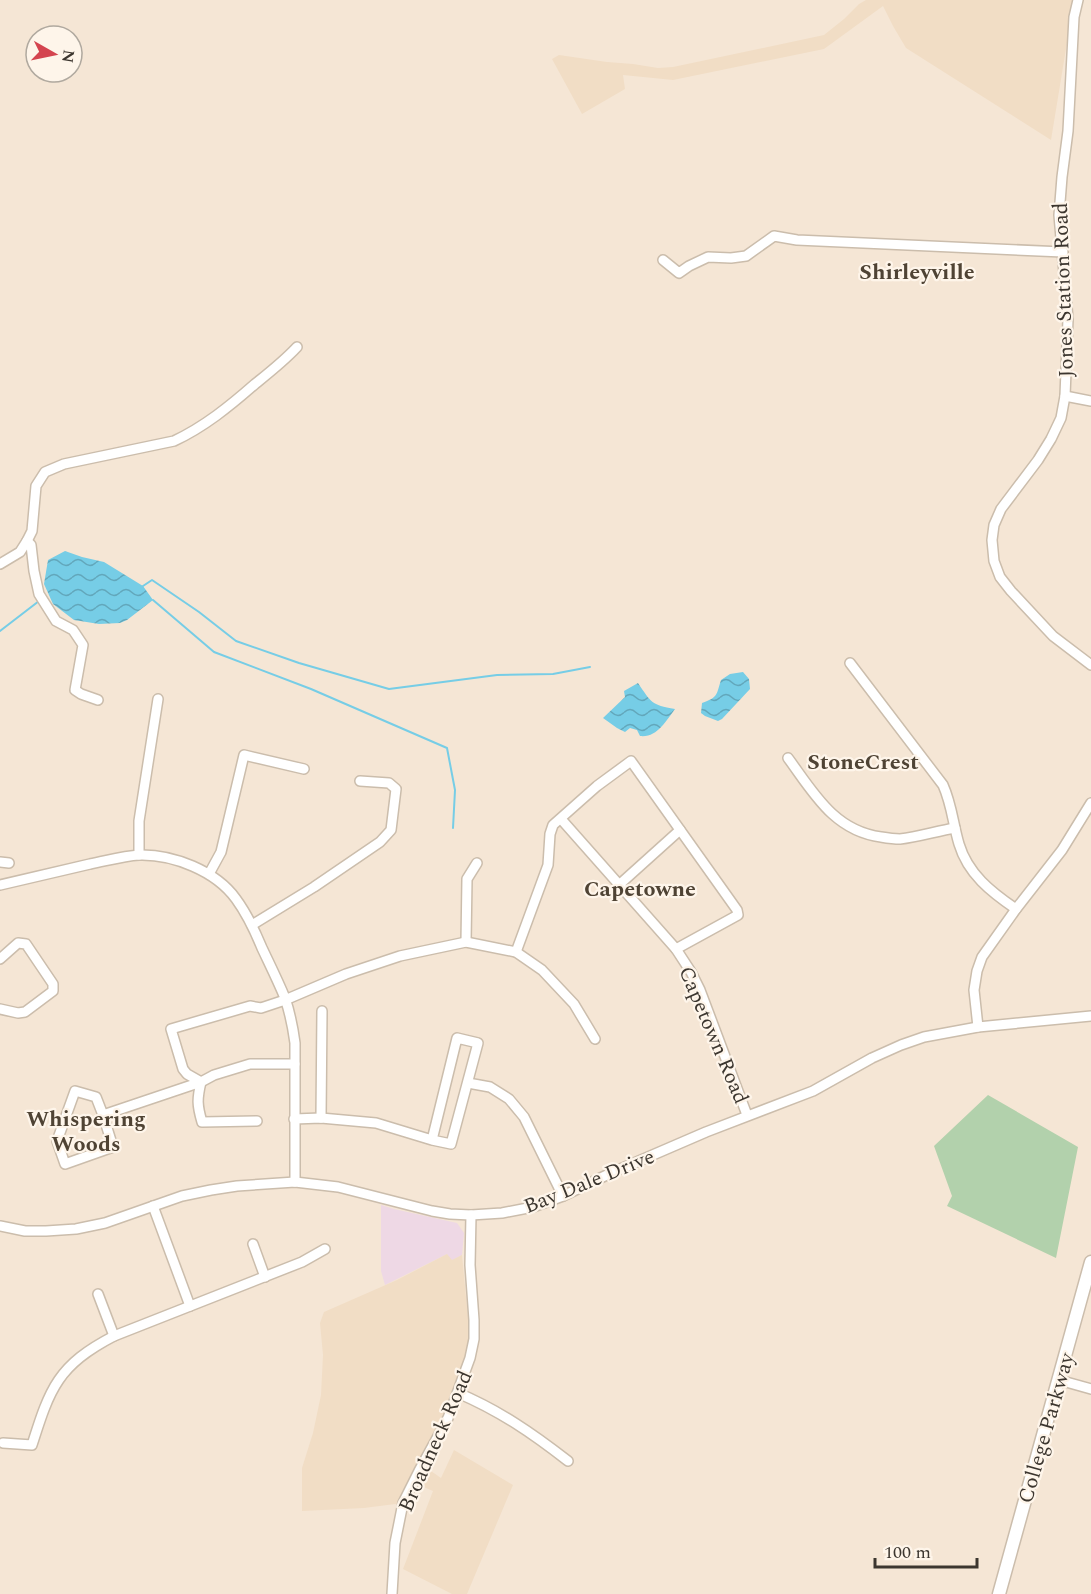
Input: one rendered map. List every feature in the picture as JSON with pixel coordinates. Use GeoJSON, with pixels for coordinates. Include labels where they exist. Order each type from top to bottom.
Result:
{"type":"FeatureCollection","features":[{"type":"Feature","properties":{"kind":"main road","name":"College Parkway"},"geometry":{"type":"LineString","coordinates":[[999,1594],[1091,1262]]}},
{"type":"Feature","properties":{"kind":"street","name":"Jones Station Road"},"geometry":{"type":"LineString","coordinates":[[1078,0],[1074,17],[1068,131],[1059,215],[1068,319],[1065,396],[1061,418],[1051,439],[1001,509],[994,525],[992,540],[994,561],[1000,577],[1053,636],[1091,665]]}},
{"type":"Feature","properties":{"kind":"street"},"geometry":{"type":"LineString","coordinates":[[663,260],[679,273],[708,257],[746,256],[774,236],[797,240],[1063,252]]}},
{"type":"Feature","properties":{"kind":"street"},"geometry":{"type":"LineString","coordinates":[[0,564],[20,552],[32,531],[36,486],[45,472],[64,464],[174,441],[187,435],[224,411],[283,363],[297,347]]}},
{"type":"Feature","properties":{"kind":"street"},"geometry":{"type":"LineString","coordinates":[[1065,396],[1091,400]]}},
{"type":"Feature","properties":{"kind":"street"},"geometry":{"type":"LineString","coordinates":[[27,541],[31,545],[39,594],[56,621],[73,630],[83,645],[75,690],[98,700]]}},
{"type":"Feature","properties":{"kind":"street"},"geometry":{"type":"LineString","coordinates":[[850,663],[943,785],[950,801],[959,846],[973,871],[986,886],[1016,909]]}},
{"type":"Feature","properties":{"kind":"street"},"geometry":{"type":"LineString","coordinates":[[139,855],[139,821],[158,699]]}},
{"type":"Feature","properties":{"kind":"street"},"geometry":{"type":"LineString","coordinates":[[209,874],[221,852],[244,755],[304,769]]}},
{"type":"Feature","properties":{"kind":"street"},"geometry":{"type":"LineString","coordinates":[[788,758],[824,807],[838,820],[857,832],[898,839],[955,828]]}},
{"type":"Feature","properties":{"kind":"street"},"geometry":{"type":"LineString","coordinates":[[516,952],[548,865],[550,834],[554,825],[597,786],[632,761],[737,910],[738,915],[676,949]]}},
{"type":"Feature","properties":{"kind":"street"},"geometry":{"type":"LineString","coordinates":[[252,925],[380,842],[391,830],[396,789],[389,783],[360,781]]}},
{"type":"Feature","properties":{"kind":"street"},"geometry":{"type":"LineString","coordinates":[[978,1027],[974,990],[982,957],[1062,850],[1091,803]]}},
{"type":"Feature","properties":{"kind":"street","name":"Capetown Road"},"geometry":{"type":"LineString","coordinates":[[561,819],[676,949],[691,972],[700,990],[747,1115]]}},
{"type":"Feature","properties":{"kind":"street"},"geometry":{"type":"LineString","coordinates":[[620,884],[680,830]]}},
{"type":"Feature","properties":{"kind":"street"},"geometry":{"type":"LineString","coordinates":[[0,885],[139,855],[177,861],[209,874],[236,898],[252,925],[285,1000],[294,1033],[295,1182]]}},
{"type":"Feature","properties":{"kind":"street"},"geometry":{"type":"LineString","coordinates":[[466,942],[467,879],[477,863]]}},
{"type":"Feature","properties":{"kind":"street"},"geometry":{"type":"LineString","coordinates":[[201,1082],[183,1069],[171,1029],[250,1006],[261,1008],[346,974],[400,956],[466,942],[516,952],[542,970],[574,1004],[595,1039]]}},
{"type":"Feature","properties":{"kind":"street"},"geometry":{"type":"LineString","coordinates":[[0,958],[18,944],[26,944],[53,984],[53,990],[25,1012],[18,1013],[0,1009]]}},
{"type":"Feature","properties":{"kind":"street"},"geometry":{"type":"LineString","coordinates":[[321,1118],[322,1011]]}},
{"type":"Feature","properties":{"kind":"street","name":"Bay Dale Drive"},"geometry":{"type":"LineString","coordinates":[[1,1229],[36,1231],[76,1229],[105,1223],[182,1196],[237,1186],[295,1182],[338,1187],[432,1211],[490,1215],[532,1207],[563,1196],[747,1115],[813,1091],[872,1058],[924,1037],[978,1027],[1091,1016]]}},
{"type":"Feature","properties":{"kind":"street"},"geometry":{"type":"LineString","coordinates":[[294,1119],[321,1118],[376,1123],[432,1140],[451,1144],[478,1043],[457,1038],[432,1140]]}},
{"type":"Feature","properties":{"kind":"street"},"geometry":{"type":"LineString","coordinates":[[103,1114],[250,1064],[295,1064]]}},
{"type":"Feature","properties":{"kind":"street"},"geometry":{"type":"LineString","coordinates":[[201,1082],[197,1105],[202,1122],[257,1121]]}},
{"type":"Feature","properties":{"kind":"street"},"geometry":{"type":"LineString","coordinates":[[468,1083],[490,1087],[509,1099],[524,1118],[563,1196]]}},
{"type":"Feature","properties":{"kind":"street"},"geometry":{"type":"LineString","coordinates":[[75,1091],[96,1097],[103,1114],[113,1147],[65,1164],[57,1141],[75,1091]]}},
{"type":"Feature","properties":{"kind":"street"},"geometry":{"type":"LineString","coordinates":[[153,1206],[190,1305]]}},
{"type":"Feature","properties":{"kind":"street","name":"Broadneck Road"},"geometry":{"type":"LineString","coordinates":[[392,1594],[395,1543],[404,1503],[419,1470],[442,1430],[458,1393],[474,1339],[470,1264],[471,1215]]}},
{"type":"Feature","properties":{"kind":"street"},"geometry":{"type":"LineString","coordinates":[[253,1244],[265,1277]]}},
{"type":"Feature","properties":{"kind":"street"},"geometry":{"type":"LineString","coordinates":[[3,1443],[32,1445],[50,1393],[60,1376],[85,1353],[114,1336],[302,1262],[325,1249]]}},
{"type":"Feature","properties":{"kind":"street"},"geometry":{"type":"LineString","coordinates":[[98,1294],[114,1336]]}},
{"type":"Feature","properties":{"kind":"street"},"geometry":{"type":"LineString","coordinates":[[1059,1380],[1091,1389]]}},
{"type":"Feature","properties":{"kind":"street"},"geometry":{"type":"LineString","coordinates":[[458,1393],[497,1411],[568,1461]]}},
{"type":"Feature","properties":{"kind":"shaded area"},"geometry":{"type":"Polygon","coordinates":[[[866,0],[1074,0],[1051,140],[906,48],[883,6],[824,49],[673,80],[623,75],[625,89],[582,114],[552,59],[559,55],[658,68],[673,67],[824,35],[866,0]]]}},
{"type":"Feature","properties":{"kind":"shaded area"},"geometry":{"type":"Polygon","coordinates":[[[381,1205],[457,1223],[464,1233],[462,1255],[451,1261],[447,1254],[385,1285],[381,1271],[381,1205]]]}},
{"type":"Feature","properties":{"kind":"shaded area"},"geometry":{"type":"Polygon","coordinates":[[[447,1254],[452,1260],[462,1255],[468,1318],[474,1339],[458,1393],[403,1503],[364,1508],[302,1511],[302,1468],[313,1433],[321,1395],[323,1355],[320,1323],[324,1312],[397,1280],[447,1254]]]}},
{"type":"Feature","properties":{"kind":"shaded area"},"geometry":{"type":"Polygon","coordinates":[[[454,1450],[513,1485],[467,1594],[452,1594],[403,1569],[433,1491],[421,1486],[428,1469],[441,1478],[454,1450]]]}},
{"type":"Feature","properties":{"kind":"green space"},"geometry":{"type":"Polygon","coordinates":[[[988,1095],[1078,1147],[1056,1258],[947,1206],[952,1196],[934,1146],[988,1095]]]}},
{"type":"Feature","properties":{"kind":"water"},"geometry":{"type":"Polygon","coordinates":[[[65,551],[104,562],[143,586],[153,600],[120,623],[99,624],[74,620],[53,604],[44,584],[48,560],[65,551]]]}},
{"type":"Feature","properties":{"kind":"water"},"geometry":{"type":"Polygon","coordinates":[[[743,672],[749,679],[750,689],[722,719],[718,721],[701,713],[702,703],[716,695],[721,680],[730,674],[743,672]]]}},
{"type":"Feature","properties":{"kind":"water"},"geometry":{"type":"Polygon","coordinates":[[[638,683],[652,702],[675,709],[656,732],[646,736],[640,736],[637,730],[630,728],[625,732],[603,718],[625,697],[624,691],[638,683]]]}},
{"type":"Feature","properties":{"kind":"waterway"},"geometry":{"type":"LineString","coordinates":[[143,586],[152,580],[236,641],[299,663],[389,689],[497,675],[553,674],[590,667]]}},
{"type":"Feature","properties":{"kind":"waterway"},"geometry":{"type":"LineString","coordinates":[[153,600],[214,652],[311,689],[447,748],[455,790],[453,828]]}},
{"type":"Feature","properties":{"kind":"waterway"},"geometry":{"type":"LineString","coordinates":[[0,631],[39,601]]}},
{"type":"Feature","properties":{"kind":"district","name":"Shirleyville"},"geometry":{"type":"Point","coordinates":[917,271]}},
{"type":"Feature","properties":{"kind":"district","name":"StoneCrest"},"geometry":{"type":"Point","coordinates":[863,761]}},
{"type":"Feature","properties":{"kind":"district","name":"Capetowne"},"geometry":{"type":"Point","coordinates":[640,888]}},
{"type":"Feature","properties":{"kind":"district","name":"Whispering Woods"},"geometry":{"type":"Point","coordinates":[86,1130]}}]}
